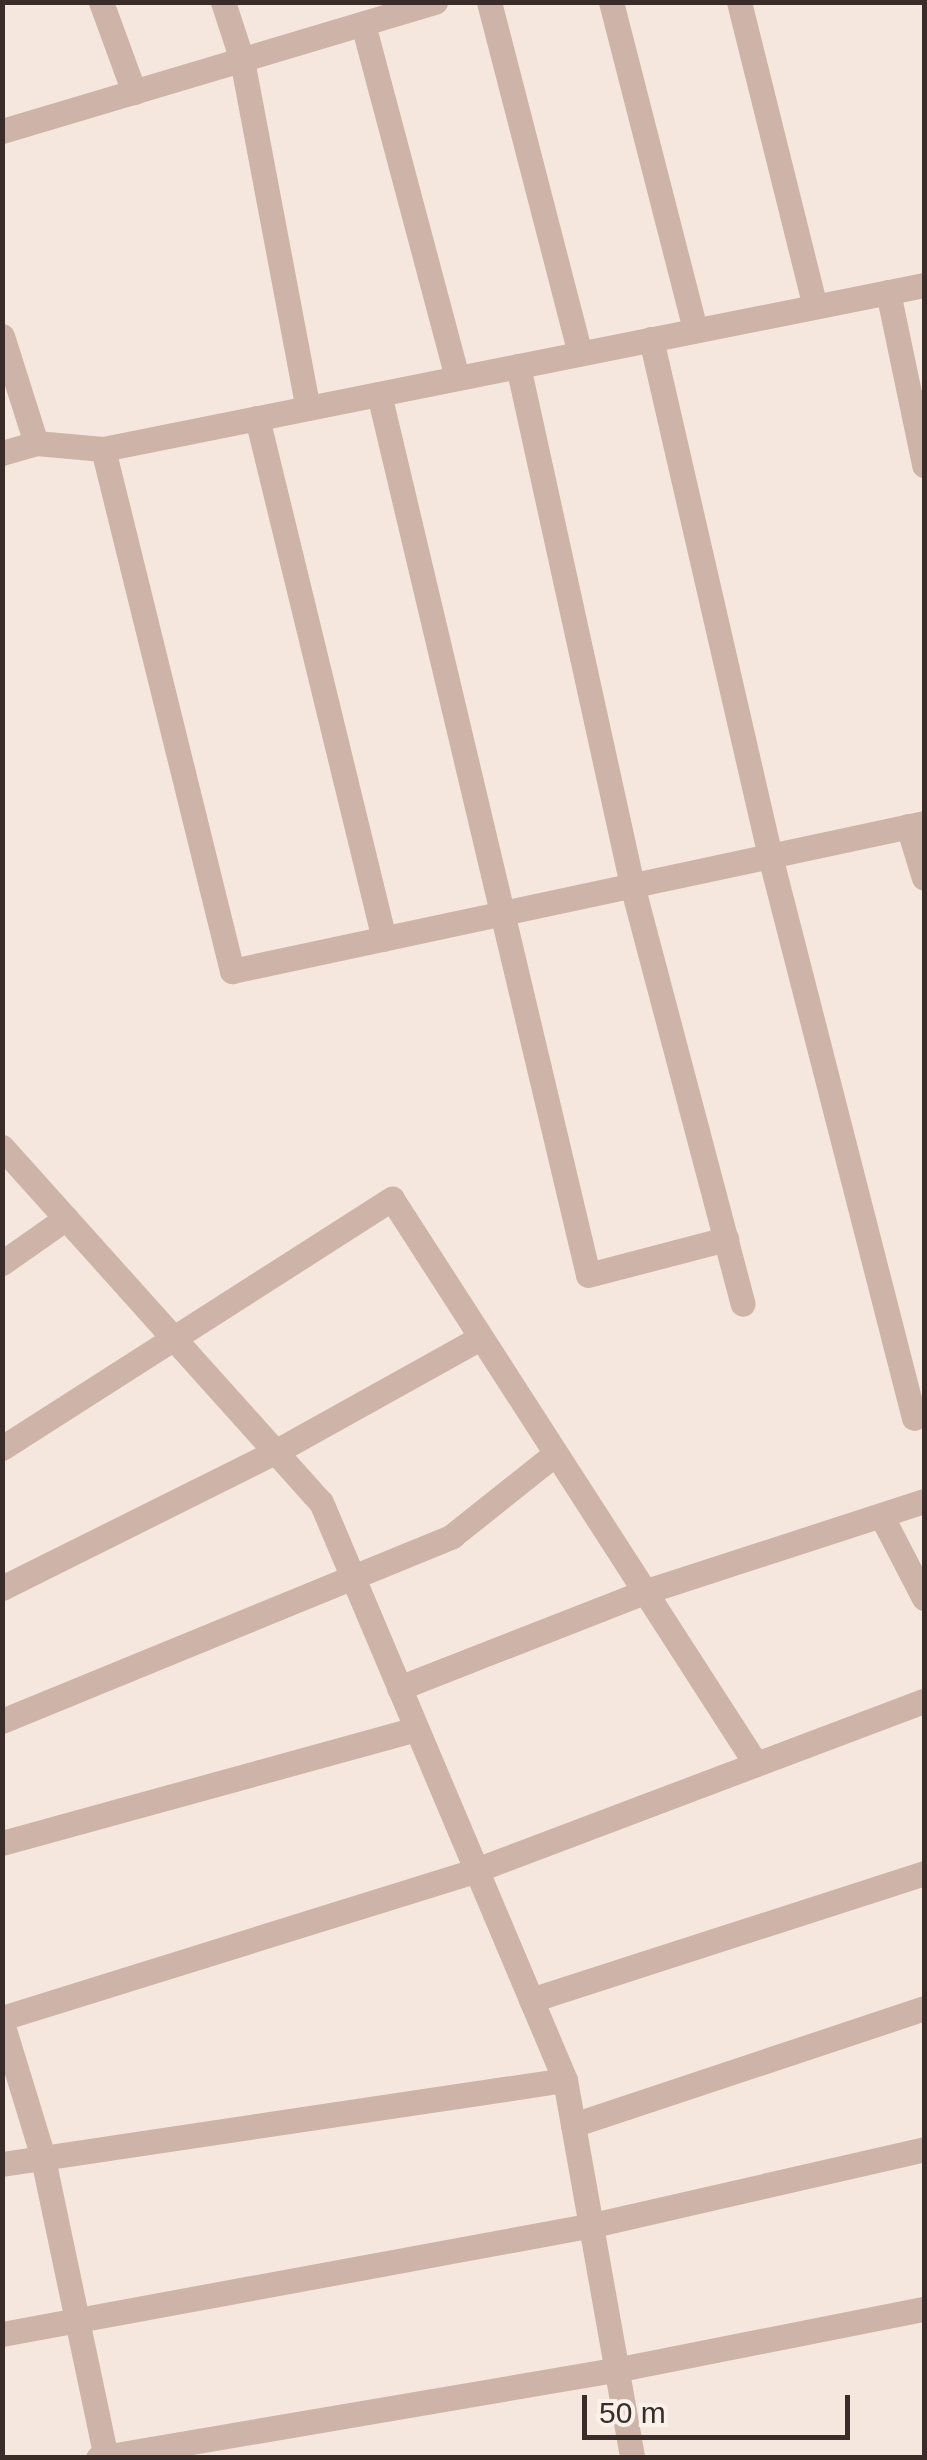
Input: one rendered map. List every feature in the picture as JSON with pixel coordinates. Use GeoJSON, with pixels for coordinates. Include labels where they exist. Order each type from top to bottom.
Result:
{"type":"FeatureCollection","features":[{"type":"Feature","properties":{"kind":"street"},"geometry":{"type":"LineString","coordinates":[[101,2],[134,92]]}},
{"type":"Feature","properties":{"kind":"street"},"geometry":{"type":"LineString","coordinates":[[223,2],[242,60],[308,408]]}},
{"type":"Feature","properties":{"kind":"street"},"geometry":{"type":"LineString","coordinates":[[2,131],[435,2]]}},
{"type":"Feature","properties":{"kind":"street"},"geometry":{"type":"LineString","coordinates":[[489,2],[580,353]]}},
{"type":"Feature","properties":{"kind":"street"},"geometry":{"type":"LineString","coordinates":[[611,2],[695,330]]}},
{"type":"Feature","properties":{"kind":"street"},"geometry":{"type":"LineString","coordinates":[[740,2],[816,306]]}},
{"type":"Feature","properties":{"kind":"street"},"geometry":{"type":"LineString","coordinates":[[363,24],[457,378]]}},
{"type":"Feature","properties":{"kind":"street"},"geometry":{"type":"LineString","coordinates":[[2,452],[36,443],[103,449],[924,285]]}},
{"type":"Feature","properties":{"kind":"street"},"geometry":{"type":"LineString","coordinates":[[888,292],[924,465]]}},
{"type":"Feature","properties":{"kind":"street"},"geometry":{"type":"LineString","coordinates":[[2,336],[36,443]]}},
{"type":"Feature","properties":{"kind":"street"},"geometry":{"type":"LineString","coordinates":[[651,339],[770,856],[914,1418]]}},
{"type":"Feature","properties":{"kind":"street"},"geometry":{"type":"LineString","coordinates":[[518,366],[632,886],[744,1304]]}},
{"type":"Feature","properties":{"kind":"street"},"geometry":{"type":"LineString","coordinates":[[379,394],[588,1275],[726,1239]]}},
{"type":"Feature","properties":{"kind":"street"},"geometry":{"type":"LineString","coordinates":[[257,418],[384,938]]}},
{"type":"Feature","properties":{"kind":"street"},"geometry":{"type":"LineString","coordinates":[[103,449],[232,972],[916,825],[924,878]]}},
{"type":"Feature","properties":{"kind":"street"},"geometry":{"type":"LineString","coordinates":[[2,1146],[320,1502],[565,2080],[620,2369],[632,2458]]}},
{"type":"Feature","properties":{"kind":"street"},"geometry":{"type":"LineString","coordinates":[[2,1448],[392,1199],[756,1764]]}},
{"type":"Feature","properties":{"kind":"street"},"geometry":{"type":"LineString","coordinates":[[2,1263],[66,1218]]}},
{"type":"Feature","properties":{"kind":"street"},"geometry":{"type":"LineString","coordinates":[[2,1588],[275,1452],[480,1338]]}},
{"type":"Feature","properties":{"kind":"street"},"geometry":{"type":"LineString","coordinates":[[2,1721],[350,1574],[452,1536],[556,1454]]}},
{"type":"Feature","properties":{"kind":"street"},"geometry":{"type":"LineString","coordinates":[[399,1688],[644,1592],[882,1520],[924,1501]]}},
{"type":"Feature","properties":{"kind":"street"},"geometry":{"type":"LineString","coordinates":[[882,1520],[924,1598]]}},
{"type":"Feature","properties":{"kind":"street"},"geometry":{"type":"LineString","coordinates":[[924,1700],[476,1870],[2,2021],[42,2154],[104,2457],[620,2369],[924,2309]]}},
{"type":"Feature","properties":{"kind":"street"},"geometry":{"type":"LineString","coordinates":[[2,1843],[416,1730]]}},
{"type":"Feature","properties":{"kind":"street"},"geometry":{"type":"LineString","coordinates":[[531,2000],[924,1873]]}},
{"type":"Feature","properties":{"kind":"street"},"geometry":{"type":"LineString","coordinates":[[573,2126],[924,2008]]}},
{"type":"Feature","properties":{"kind":"street"},"geometry":{"type":"LineString","coordinates":[[2,2164],[42,2154],[565,2080]]}},
{"type":"Feature","properties":{"kind":"street"},"geometry":{"type":"LineString","coordinates":[[2,2334],[593,2225],[924,2149]]}}]}
